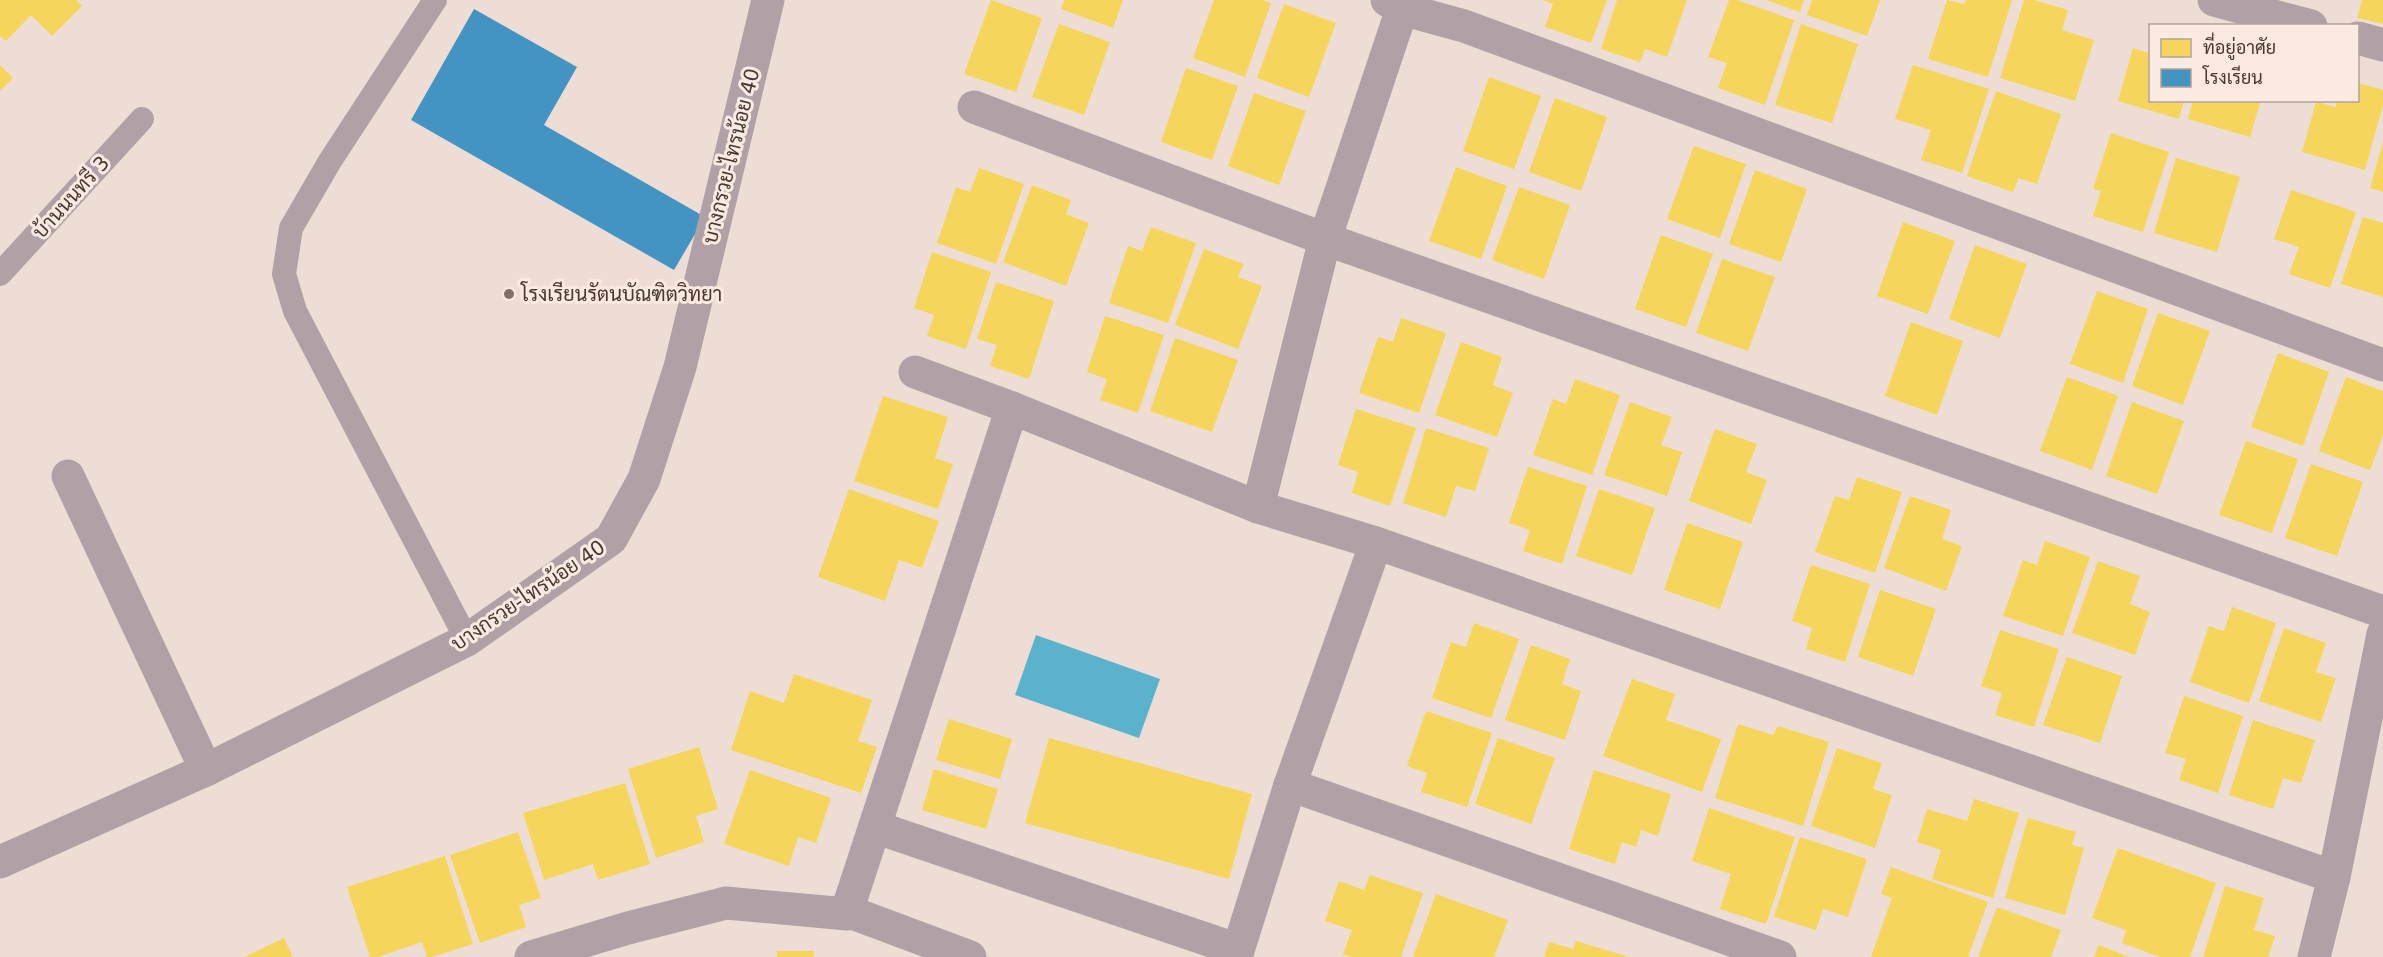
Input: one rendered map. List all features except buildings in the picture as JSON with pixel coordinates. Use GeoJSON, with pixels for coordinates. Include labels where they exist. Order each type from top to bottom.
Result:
{"type":"FeatureCollection","features":[{"type":"Feature","properties":{"kind":"street","name":"บางกรวย-ไทรน้อย 40"},"geometry":{"type":"LineString","coordinates":[[0,862],[206,770],[467,640],[611,539],[644,479],[680,367],[768,0]]}},
{"type":"Feature","properties":{"kind":"street"},"geometry":{"type":"LineString","coordinates":[[2214,0],[2304,24]]}},
{"type":"Feature","properties":{"kind":"street"},"geometry":{"type":"LineString","coordinates":[[1258,507],[1326,239],[1394,4],[1468,13],[2383,365]]}},
{"type":"Feature","properties":{"kind":"street"},"geometry":{"type":"LineString","coordinates":[[2359,38],[2383,45]]}},
{"type":"Feature","properties":{"kind":"street"},"geometry":{"type":"LineString","coordinates":[[974,107],[1326,239],[2383,612]]}},
{"type":"Feature","properties":{"kind":"street"},"geometry":{"type":"LineString","coordinates":[[915,372],[1012,408],[1258,507],[1376,543],[2334,876]]}},
{"type":"Feature","properties":{"kind":"street"},"geometry":{"type":"LineString","coordinates":[[531,957],[581,951],[628,928],[726,903],[848,914],[847,911],[1012,408]]}},
{"type":"Feature","properties":{"kind":"street"},"geometry":{"type":"LineString","coordinates":[[68,476],[206,770]]}},
{"type":"Feature","properties":{"kind":"street"},"geometry":{"type":"LineString","coordinates":[[875,828],[1237,954],[1290,785],[1376,543]]}},
{"type":"Feature","properties":{"kind":"street"},"geometry":{"type":"LineString","coordinates":[[2314,957],[2334,876],[2383,634]]}},
{"type":"Feature","properties":{"kind":"street"},"geometry":{"type":"LineString","coordinates":[[1290,785],[1780,957]]}},
{"type":"Feature","properties":{"kind":"street"},"geometry":{"type":"LineString","coordinates":[[847,911],[954,954]]}},
{"type":"Feature","properties":{"kind":"lane"},"geometry":{"type":"LineString","coordinates":[[435,0],[330,161],[291,228],[284,274],[295,311],[467,640]]}},
{"type":"Feature","properties":{"kind":"lane","name":"บ้านนนทรี 3"},"geometry":{"type":"LineString","coordinates":[[0,274],[142,119]]}},
{"type":"Feature","properties":{"kind":"water"},"geometry":{"type":"Polygon","coordinates":[[[1036,635],[1160,679],[1139,738],[1015,695],[1036,635]]]}},
{"type":"Feature","properties":{"kind":"place","name":"โรงเรียนรัตนบัณฑิตวิทยา"},"geometry":{"type":"Point","coordinates":[509,294]}}]}
